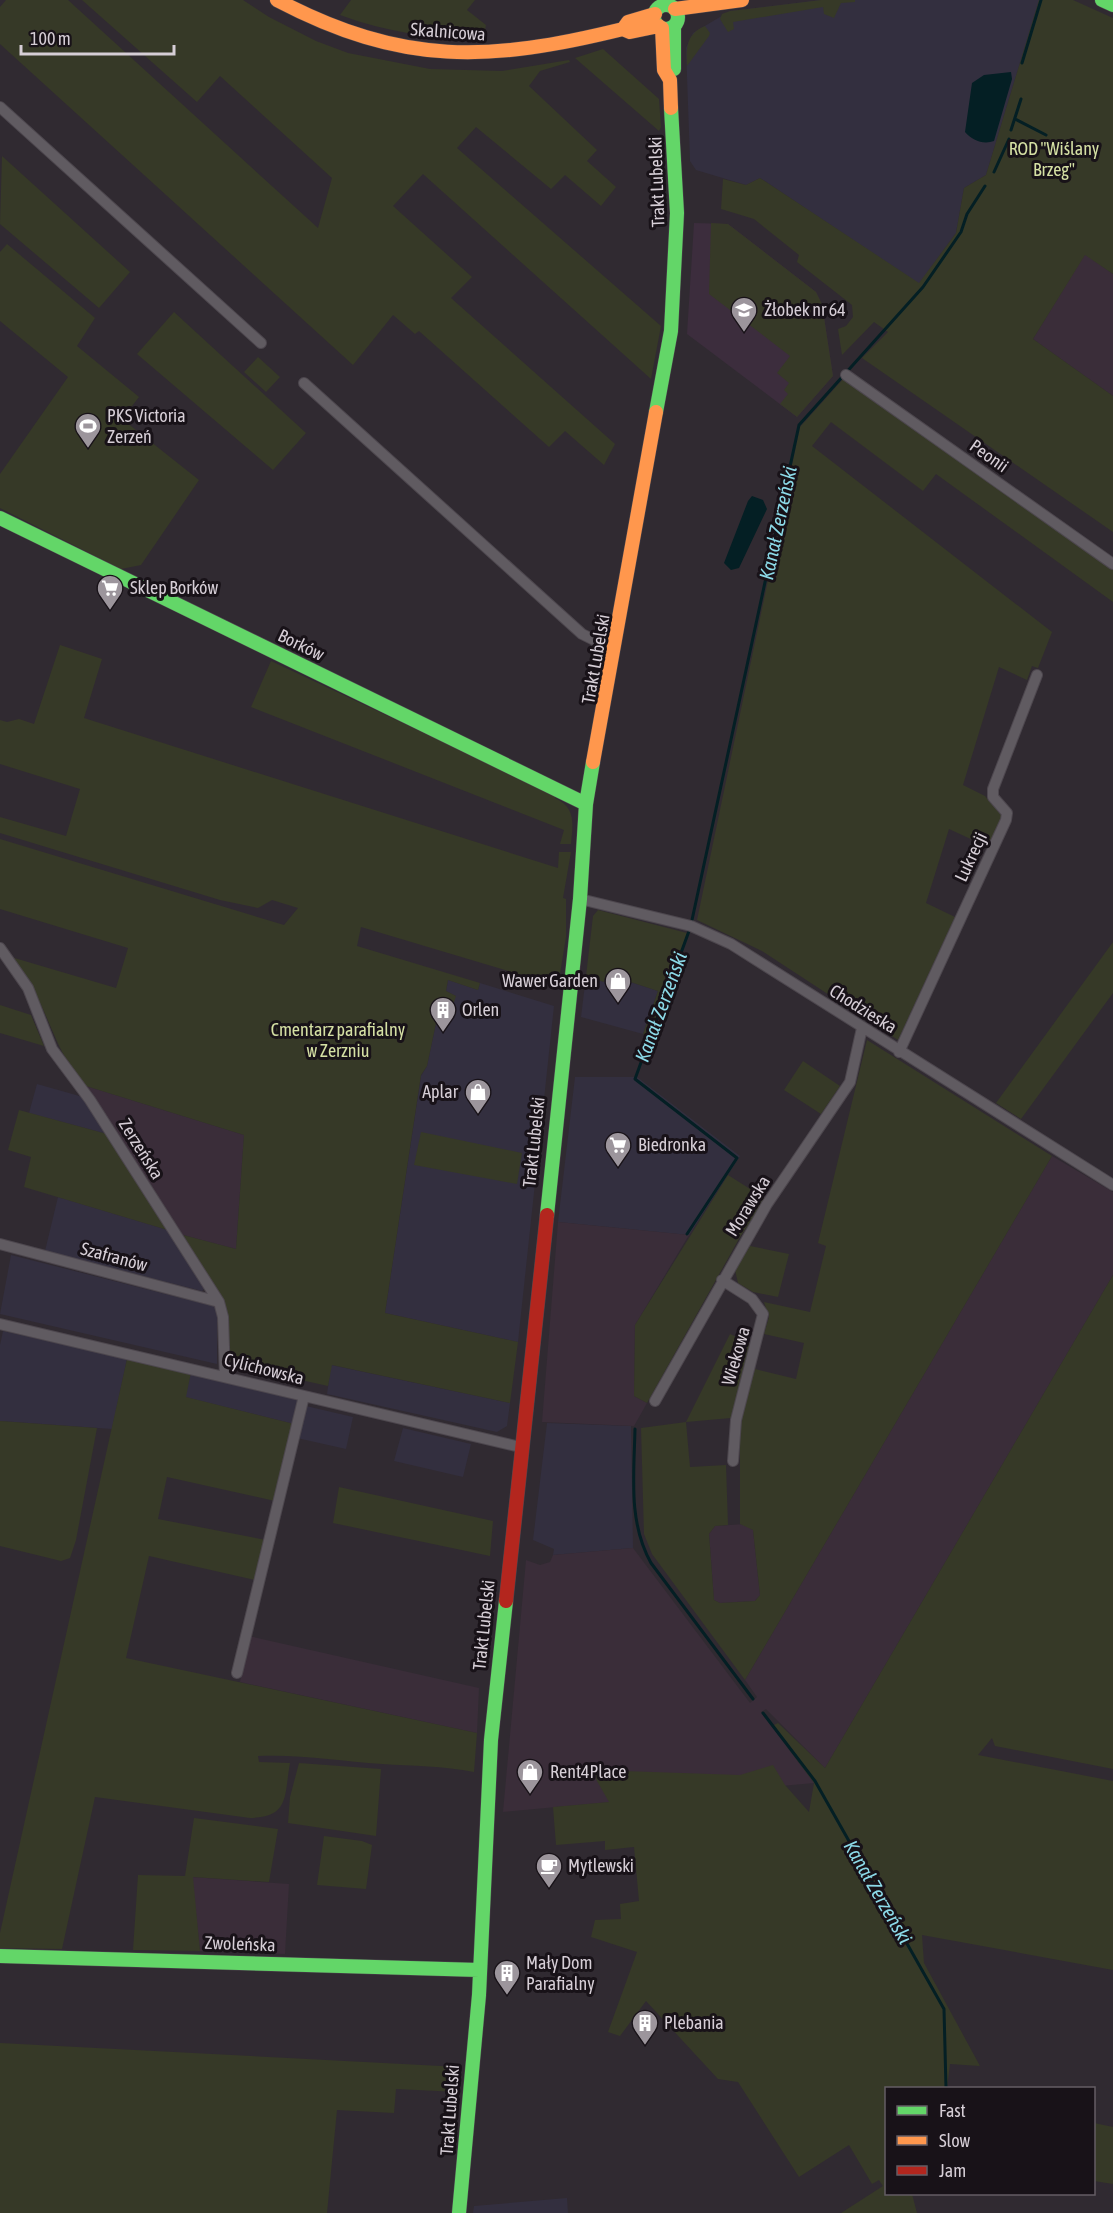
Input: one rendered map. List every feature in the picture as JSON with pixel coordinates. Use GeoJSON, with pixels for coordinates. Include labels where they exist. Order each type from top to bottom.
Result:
{"type":"FeatureCollection","features":[{"type":"Feature","properties":{"kind":"street","name":"Skalnicowa"},"geometry":{"type":"LineString","coordinates":[[277,0],[356,35],[438,52],[492,53],[533,49],[623,29],[628,22],[706,3],[713,6],[742,0]]}},
{"type":"Feature","properties":{"kind":"street"},"geometry":{"type":"LineString","coordinates":[[1102,0],[1113,5]]}},
{"type":"Feature","properties":{"kind":"street","name":"Trakt Lubelski"},"geometry":{"type":"LineString","coordinates":[[459,2213],[479,1995],[478,1970],[491,1740],[520,1447],[580,899],[586,804],[671,331],[677,213],[670,80],[664,70],[666,13]]}},
{"type":"Feature","properties":{"kind":"street"},"geometry":{"type":"LineString","coordinates":[[0,107],[261,343]]}},
{"type":"Feature","properties":{"kind":"street","name":"Peonii"},"geometry":{"type":"LineString","coordinates":[[846,375],[1113,564]]}},
{"type":"Feature","properties":{"kind":"street"},"geometry":{"type":"LineString","coordinates":[[304,383],[582,634],[598,642]]}},
{"type":"Feature","properties":{"kind":"street","name":"Borków"},"geometry":{"type":"LineString","coordinates":[[0,518],[586,804]]}},
{"type":"Feature","properties":{"kind":"street","name":"Lukrecji"},"geometry":{"type":"LineString","coordinates":[[899,1052],[1006,820],[1007,813],[993,797],[993,789],[1037,675]]}},
{"type":"Feature","properties":{"kind":"street","name":"Chodzieska"},"geometry":{"type":"LineString","coordinates":[[580,899],[691,926],[710,933],[1113,1185]]}},
{"type":"Feature","properties":{"kind":"street","name":"Zerzeńska"},"geometry":{"type":"LineString","coordinates":[[0,948],[28,988],[52,1049],[90,1100],[219,1302],[223,1317],[225,1377]]}},
{"type":"Feature","properties":{"kind":"street","name":"Morawska"},"geometry":{"type":"LineString","coordinates":[[655,1401],[767,1204],[850,1082],[862,1028]]}},
{"type":"Feature","properties":{"kind":"street","name":"Szafranów"},"geometry":{"type":"LineString","coordinates":[[0,1244],[219,1302]]}},
{"type":"Feature","properties":{"kind":"street","name":"Wiekowa"},"geometry":{"type":"LineString","coordinates":[[722,1280],[752,1299],[764,1314],[736,1420],[733,1461]]}},
{"type":"Feature","properties":{"kind":"street","name":"Cylichowska"},"geometry":{"type":"LineString","coordinates":[[0,1324],[520,1447]]}},
{"type":"Feature","properties":{"kind":"street"},"geometry":{"type":"LineString","coordinates":[[237,1673],[304,1396]]}},
{"type":"Feature","properties":{"kind":"street","name":"Zwoleńska"},"geometry":{"type":"LineString","coordinates":[[0,1956],[478,1970]]}},
{"type":"Feature","properties":{"kind":"shaded area"},"geometry":{"type":"Polygon","coordinates":[[[821,0],[1039,0],[986,175],[964,188],[956,233],[919,284],[760,178],[746,185],[696,170],[690,161],[686,48],[693,33],[730,11],[821,0]]]}},
{"type":"Feature","properties":{"kind":"shaded area"},"geometry":{"type":"Polygon","coordinates":[[[694,223],[728,224],[816,292],[822,304],[833,376],[797,417],[687,334],[694,223]]]}},
{"type":"Feature","properties":{"kind":"shaded area"},"geometry":{"type":"Polygon","coordinates":[[[1085,254],[1113,274],[1113,396],[1033,339],[1085,254]]]}},
{"type":"Feature","properties":{"kind":"shaded area","name":"Wawer Garden"},"geometry":{"type":"Polygon","coordinates":[[[606,974],[658,991],[643,1034],[581,1017],[586,976],[604,982],[606,974]]]}},
{"type":"Feature","properties":{"kind":"shaded area"},"geometry":{"type":"Polygon","coordinates":[[[448,980],[478,990],[480,983],[554,1006],[518,1342],[385,1313],[421,1076],[427,1066],[440,1004],[456,996],[446,991],[448,980]]]}},
{"type":"Feature","properties":{"kind":"shaded area"},"geometry":{"type":"Polygon","coordinates":[[[575,1077],[637,1077],[740,1156],[689,1235],[558,1222],[575,1077]]]}},
{"type":"Feature","properties":{"kind":"shaded area"},"geometry":{"type":"Polygon","coordinates":[[[37,1084],[83,1097],[107,1134],[29,1113],[37,1084]]]}},
{"type":"Feature","properties":{"kind":"shaded area"},"geometry":{"type":"Polygon","coordinates":[[[86,1086],[244,1135],[236,1249],[183,1235],[86,1086]]]}},
{"type":"Feature","properties":{"kind":"shaded area"},"geometry":{"type":"Polygon","coordinates":[[[1052,1156],[1113,1192],[1113,1275],[825,1768],[766,1709],[761,1712],[814,1783],[503,1812],[526,1560],[540,1565],[550,1562],[553,1555],[633,1548],[750,1703],[757,1697],[745,1680],[1052,1156]]]}},
{"type":"Feature","properties":{"kind":"shaded area"},"geometry":{"type":"Polygon","coordinates":[[[58,1197],[171,1231],[205,1288],[202,1291],[45,1251],[58,1197]]]}},
{"type":"Feature","properties":{"kind":"shaded area"},"geometry":{"type":"Polygon","coordinates":[[[558,1222],[689,1235],[635,1325],[634,1396],[647,1403],[634,1426],[542,1422],[558,1222]]]}},
{"type":"Feature","properties":{"kind":"shaded area"},"geometry":{"type":"Polygon","coordinates":[[[11,1255],[213,1306],[217,1311],[217,1364],[0,1314],[11,1255]]]}},
{"type":"Feature","properties":{"kind":"shaded area"},"geometry":{"type":"Polygon","coordinates":[[[3,1331],[127,1359],[112,1429],[0,1421],[0,1345],[3,1331]]]}},
{"type":"Feature","properties":{"kind":"shaded area"},"geometry":{"type":"Polygon","coordinates":[[[331,1365],[510,1403],[507,1426],[497,1432],[327,1394],[331,1365]]]}},
{"type":"Feature","properties":{"kind":"shaded area"},"geometry":{"type":"Polygon","coordinates":[[[191,1372],[300,1399],[294,1424],[185,1397],[191,1372]]]}},
{"type":"Feature","properties":{"kind":"shaded area"},"geometry":{"type":"Polygon","coordinates":[[[306,1406],[353,1417],[346,1449],[297,1438],[306,1406]]]}},
{"type":"Feature","properties":{"kind":"shaded area"},"geometry":{"type":"Polygon","coordinates":[[[547,1423],[631,1426],[633,1548],[553,1555],[554,1549],[533,1540],[547,1423]]]}},
{"type":"Feature","properties":{"kind":"shaded area"},"geometry":{"type":"Polygon","coordinates":[[[403,1428],[471,1444],[463,1477],[394,1461],[403,1428]]]}},
{"type":"Feature","properties":{"kind":"shaded area"},"geometry":{"type":"Polygon","coordinates":[[[745,1524],[753,1530],[760,1595],[755,1601],[720,1603],[714,1600],[709,1534],[715,1526],[745,1524]]]}},
{"type":"Feature","properties":{"kind":"shaded area"},"geometry":{"type":"Polygon","coordinates":[[[249,1636],[479,1688],[477,1733],[240,1682],[249,1636]]]}},
{"type":"Feature","properties":{"kind":"shaded area"},"geometry":{"type":"Polygon","coordinates":[[[192,1877],[289,1884],[285,1954],[200,1951],[192,1877]]]}},
{"type":"Feature","properties":{"kind":"shaded area"},"geometry":{"type":"Polygon","coordinates":[[[567,2198],[568,2213],[473,2213],[474,2206],[567,2198]]]}},
{"type":"Feature","properties":{"kind":"green space"},"geometry":{"type":"Polygon","coordinates":[[[6,0],[68,0],[318,228],[332,178],[220,76],[197,102],[82,0],[243,0],[269,17],[316,41],[348,53],[430,69],[502,71],[569,60],[570,62],[540,71],[529,86],[597,150],[587,161],[616,187],[601,206],[565,175],[551,189],[476,127],[457,148],[661,326],[651,379],[423,174],[393,206],[472,277],[451,298],[615,444],[604,465],[565,431],[549,447],[419,331],[415,334],[393,315],[353,365],[0,44],[0,7],[6,0]]]}},
{"type":"Feature","properties":{"kind":"green space"},"geometry":{"type":"Polygon","coordinates":[[[351,0],[475,0],[467,10],[486,25],[483,40],[410,34],[340,15],[351,0]]]}},
{"type":"Feature","properties":{"kind":"green space"},"geometry":{"type":"Polygon","coordinates":[[[821,0],[855,0],[855,2],[841,3],[834,18],[824,14],[823,7],[733,22],[734,29],[728,32],[720,19],[722,14],[730,11],[821,0]]]}},
{"type":"Feature","properties":{"kind":"green space","name":"ROD \"Wiślany Brzeg\""},"geometry":{"type":"Polygon","coordinates":[[[1039,0],[1073,0],[1113,18],[1113,274],[1085,255],[1033,339],[1113,396],[1113,532],[862,358],[888,332],[874,322],[842,355],[838,329],[846,326],[853,317],[852,305],[797,262],[799,255],[754,219],[721,209],[723,179],[746,185],[760,178],[919,283],[956,233],[964,188],[986,175],[1039,0]]]}},
{"type":"Feature","properties":{"kind":"green space"},"geometry":{"type":"Polygon","coordinates":[[[705,26],[710,33],[709,36],[687,66],[688,42],[694,33],[705,26]]]}},
{"type":"Feature","properties":{"kind":"green space"},"geometry":{"type":"Polygon","coordinates":[[[603,49],[659,99],[661,127],[659,131],[575,58],[603,49]]]}},
{"type":"Feature","properties":{"kind":"green space"},"geometry":{"type":"Polygon","coordinates":[[[2,156],[130,272],[99,308],[0,224],[2,156]]]}},
{"type":"Feature","properties":{"kind":"green space"},"geometry":{"type":"Polygon","coordinates":[[[711,223],[728,224],[816,292],[822,304],[833,376],[797,417],[780,404],[788,394],[784,390],[789,383],[777,373],[790,356],[709,294],[711,223]]]}},
{"type":"Feature","properties":{"kind":"green space","name":"PKS Victoria Zerzeń"},"geometry":{"type":"Polygon","coordinates":[[[7,244],[95,318],[77,346],[139,397],[122,419],[199,480],[141,565],[121,569],[0,508],[0,474],[68,377],[0,321],[0,252],[7,244]]]}},
{"type":"Feature","properties":{"kind":"green space"},"geometry":{"type":"Polygon","coordinates":[[[174,312],[306,433],[273,470],[137,354],[174,312]]]}},
{"type":"Feature","properties":{"kind":"green space"},"geometry":{"type":"Polygon","coordinates":[[[258,357],[280,377],[266,392],[244,372],[258,357]]]}},
{"type":"Feature","properties":{"kind":"green space"},"geometry":{"type":"Polygon","coordinates":[[[844,378],[1113,569],[1113,602],[936,474],[923,491],[831,422],[812,446],[1052,632],[1038,668],[1032,666],[1027,680],[999,667],[963,785],[985,796],[1002,816],[988,847],[949,829],[926,903],[955,917],[898,1040],[762,951],[697,920],[800,427],[844,378]]]}},
{"type":"Feature","properties":{"kind":"green space","name":"Cmentarz parafialny w Zerzniu"},"geometry":{"type":"Polygon","coordinates":[[[60,645],[102,659],[84,718],[558,868],[559,852],[571,852],[563,898],[566,899],[566,937],[558,986],[361,927],[357,946],[480,983],[478,990],[448,980],[446,991],[456,996],[453,1005],[440,1004],[427,1066],[421,1075],[385,1313],[518,1342],[510,1403],[332,1365],[328,1386],[229,1364],[229,1345],[223,1312],[210,1281],[183,1235],[236,1249],[244,1135],[86,1086],[65,1056],[38,999],[11,957],[116,988],[128,948],[0,909],[0,839],[284,925],[298,908],[272,900],[258,908],[220,900],[0,833],[0,817],[66,836],[80,789],[0,764],[0,720],[7,722],[19,719],[34,724],[60,645]]]}},
{"type":"Feature","properties":{"kind":"green space"},"geometry":{"type":"Polygon","coordinates":[[[271,661],[556,795],[555,798],[567,806],[572,817],[571,844],[560,844],[564,830],[251,707],[271,661]]]}},
{"type":"Feature","properties":{"kind":"green space"},"geometry":{"type":"Polygon","coordinates":[[[598,910],[687,933],[652,1037],[643,1034],[658,991],[606,974],[604,982],[586,976],[593,916],[598,910]]]}},
{"type":"Feature","properties":{"kind":"green space"},"geometry":{"type":"Polygon","coordinates":[[[1113,942],[1113,993],[1021,1119],[996,1103],[1113,942]]]}},
{"type":"Feature","properties":{"kind":"green space"},"geometry":{"type":"Polygon","coordinates":[[[0,1005],[31,1015],[44,1046],[0,1033],[0,1005]]]}},
{"type":"Feature","properties":{"kind":"green space"},"geometry":{"type":"Polygon","coordinates":[[[867,1040],[1052,1156],[745,1680],[652,1554],[644,1534],[641,1428],[686,1422],[690,1467],[726,1465],[728,1525],[715,1526],[709,1534],[714,1600],[720,1603],[755,1601],[760,1595],[753,1530],[740,1524],[740,1419],[755,1369],[796,1379],[804,1343],[764,1334],[769,1317],[764,1302],[810,1312],[826,1246],[818,1243],[867,1040]]]}},
{"type":"Feature","properties":{"kind":"green space"},"geometry":{"type":"Polygon","coordinates":[[[803,1061],[840,1086],[821,1114],[784,1090],[803,1061]]]}},
{"type":"Feature","properties":{"kind":"green space"},"geometry":{"type":"Polygon","coordinates":[[[19,1110],[107,1134],[171,1231],[24,1187],[31,1157],[8,1150],[19,1110]]]}},
{"type":"Feature","properties":{"kind":"green space"},"geometry":{"type":"Polygon","coordinates":[[[421,1132],[522,1153],[517,1184],[414,1165],[421,1132]]]}},
{"type":"Feature","properties":{"kind":"green space"},"geometry":{"type":"Polygon","coordinates":[[[728,1175],[766,1199],[740,1237],[647,1403],[634,1396],[635,1325],[728,1175]]]}},
{"type":"Feature","properties":{"kind":"green space"},"geometry":{"type":"Polygon","coordinates":[[[750,1246],[789,1254],[778,1297],[753,1292],[738,1283],[735,1270],[750,1246]]]}},
{"type":"Feature","properties":{"kind":"green space"},"geometry":{"type":"Polygon","coordinates":[[[1113,1275],[1113,1769],[995,1746],[992,1738],[978,1755],[1113,1781],[1113,1970],[922,1935],[924,1963],[980,2066],[950,2064],[947,2087],[885,2087],[885,2195],[912,2195],[917,2213],[841,2213],[883,2186],[879,2180],[872,2184],[849,2145],[799,2177],[738,2082],[718,2079],[646,2001],[620,2036],[608,2032],[637,1952],[591,1937],[595,1920],[621,1919],[620,1904],[639,1901],[634,1847],[605,1850],[605,1841],[556,1845],[553,1807],[609,1802],[597,1781],[594,1770],[740,1775],[773,1765],[785,1785],[809,1812],[814,1783],[772,1726],[778,1723],[825,1768],[1113,1275]]]}},
{"type":"Feature","properties":{"kind":"green space"},"geometry":{"type":"Polygon","coordinates":[[[730,1334],[751,1344],[731,1418],[686,1422],[730,1334]]]}},
{"type":"Feature","properties":{"kind":"green space"},"geometry":{"type":"Polygon","coordinates":[[[127,1359],[191,1372],[186,1397],[294,1424],[275,1501],[167,1477],[158,1519],[266,1540],[255,1580],[149,1556],[126,1658],[477,1733],[474,1772],[439,1767],[305,1757],[258,1756],[259,1762],[290,1763],[285,1795],[279,1809],[263,1817],[250,1818],[95,1797],[62,1949],[0,1948],[0,1933],[127,1359]]]}},
{"type":"Feature","properties":{"kind":"green space"},"geometry":{"type":"Polygon","coordinates":[[[0,1421],[97,1428],[76,1540],[70,1558],[61,1561],[0,1546],[0,1421]]]}},
{"type":"Feature","properties":{"kind":"green space"},"geometry":{"type":"Polygon","coordinates":[[[339,1487],[493,1521],[490,1556],[333,1523],[339,1487]]]}},
{"type":"Feature","properties":{"kind":"green space"},"geometry":{"type":"Polygon","coordinates":[[[299,1763],[381,1769],[376,1836],[288,1823],[290,1797],[299,1763]]]}},
{"type":"Feature","properties":{"kind":"green space"},"geometry":{"type":"Polygon","coordinates":[[[194,1818],[278,1829],[269,1882],[193,1877],[200,1951],[133,1950],[138,1875],[185,1876],[194,1818]]]}},
{"type":"Feature","properties":{"kind":"green space"},"geometry":{"type":"Polygon","coordinates":[[[324,1836],[362,1841],[372,1845],[366,1889],[317,1885],[324,1836]]]}},
{"type":"Feature","properties":{"kind":"green space"},"geometry":{"type":"Polygon","coordinates":[[[0,2043],[460,2067],[458,2092],[396,2089],[394,2113],[337,2110],[327,2213],[0,2213],[0,2043]]]}},
{"type":"Feature","properties":{"kind":"green space"},"geometry":{"type":"Polygon","coordinates":[[[1095,2123],[1113,2127],[1113,2184],[1095,2181],[1095,2123]]]}},
{"type":"Feature","properties":{"kind":"water"},"geometry":{"type":"Polygon","coordinates":[[[1011,72],[1012,79],[994,141],[982,142],[974,139],[965,132],[972,83],[984,75],[1011,72]]]}},
{"type":"Feature","properties":{"kind":"water"},"geometry":{"type":"Polygon","coordinates":[[[752,496],[763,500],[767,509],[739,568],[731,570],[724,563],[752,496]]]}},
{"type":"Feature","properties":{"kind":"waterway","name":"Kanał Zerzeński"},"geometry":{"type":"LineString","coordinates":[[1022,63],[1041,0]]}},
{"type":"Feature","properties":{"kind":"waterway","name":"Kanał Zerzeński"},"geometry":{"type":"LineString","coordinates":[[1011,130],[1021,99]]}},
{"type":"Feature","properties":{"kind":"waterway","name":"Kanał Zerzeński"},"geometry":{"type":"LineString","coordinates":[[1015,119],[1046,135]]}},
{"type":"Feature","properties":{"kind":"waterway","name":"Kanał Zerzeński"},"geometry":{"type":"LineString","coordinates":[[994,172],[1009,139]]}},
{"type":"Feature","properties":{"kind":"waterway","name":"Kanał Zerzeński"},"geometry":{"type":"LineString","coordinates":[[692,920],[799,425],[923,287],[961,232],[967,214],[985,186]]}},
{"type":"Feature","properties":{"kind":"waterway","name":"Kanał Zerzeński"},"geometry":{"type":"LineString","coordinates":[[687,1234],[737,1158],[635,1079],[689,931]]}},
{"type":"Feature","properties":{"kind":"waterway","name":"Kanał Zerzeński"},"geometry":{"type":"LineString","coordinates":[[635,1429],[634,1498],[644,1547],[651,1563],[753,1699]]}},
{"type":"Feature","properties":{"kind":"waterway","name":"Kanał Zerzeński"},"geometry":{"type":"LineString","coordinates":[[763,1713],[815,1781],[944,2009],[946,2087]]}},
{"type":"Feature","properties":{"kind":"traffic: fast"},"geometry":{"type":"LineString","coordinates":[[1102,0],[1113,5]]}},
{"type":"Feature","properties":{"kind":"traffic: fast"},"geometry":{"type":"LineString","coordinates":[[666,5],[671,6],[677,12],[678,17],[677,22],[671,28],[666,29],[661,28],[655,22],[654,17],[655,12],[661,6],[666,5]]}},
{"type":"Feature","properties":{"kind":"traffic: fast"},"geometry":{"type":"LineString","coordinates":[[674,26],[674,69]]}},
{"type":"Feature","properties":{"kind":"traffic: fast"},"geometry":{"type":"LineString","coordinates":[[656,412],[671,331],[677,213],[671,108]]}},
{"type":"Feature","properties":{"kind":"traffic: fast"},"geometry":{"type":"LineString","coordinates":[[0,518],[586,804]]}},
{"type":"Feature","properties":{"kind":"traffic: fast"},"geometry":{"type":"LineString","coordinates":[[547,1215],[580,899],[586,804],[593,762]]}},
{"type":"Feature","properties":{"kind":"traffic: fast"},"geometry":{"type":"LineString","coordinates":[[459,2213],[479,1995],[491,1740],[506,1601]]}},
{"type":"Feature","properties":{"kind":"traffic: fast"},"geometry":{"type":"LineString","coordinates":[[0,1956],[479,1970]]}},
{"type":"Feature","properties":{"kind":"traffic: slow"},"geometry":{"type":"LineString","coordinates":[[277,0],[323,22],[365,37],[407,47],[447,52],[488,52],[530,48],[623,29],[630,32],[659,26]]}},
{"type":"Feature","properties":{"kind":"traffic: slow"},"geometry":{"type":"LineString","coordinates":[[675,9],[742,0]]}},
{"type":"Feature","properties":{"kind":"traffic: slow"},"geometry":{"type":"LineString","coordinates":[[623,29],[628,22],[655,14]]}},
{"type":"Feature","properties":{"kind":"traffic: slow"},"geometry":{"type":"LineString","coordinates":[[662,28],[664,70],[670,80],[671,108]]}},
{"type":"Feature","properties":{"kind":"traffic: slow"},"geometry":{"type":"LineString","coordinates":[[593,762],[656,412]]}},
{"type":"Feature","properties":{"kind":"traffic: jam"},"geometry":{"type":"LineString","coordinates":[[506,1601],[547,1215]]}},
{"type":"Feature","properties":{"kind":"place","name":"Żłobek nr 64"},"geometry":{"type":"Point","coordinates":[744,333]}},
{"type":"Feature","properties":{"kind":"place","name":"PKS Victoria Zerzeń"},"geometry":{"type":"Point","coordinates":[88,449]}},
{"type":"Feature","properties":{"kind":"place","name":"Sklep Borków"},"geometry":{"type":"Point","coordinates":[110,611]}},
{"type":"Feature","properties":{"kind":"place","name":"Wawer Garden"},"geometry":{"type":"Point","coordinates":[618,1004]}},
{"type":"Feature","properties":{"kind":"place","name":"Orlen"},"geometry":{"type":"Point","coordinates":[443,1033]}},
{"type":"Feature","properties":{"kind":"place","name":"Aplar"},"geometry":{"type":"Point","coordinates":[478,1115]}},
{"type":"Feature","properties":{"kind":"place","name":"Biedronka"},"geometry":{"type":"Point","coordinates":[618,1168]}},
{"type":"Feature","properties":{"kind":"place","name":"Rent4Place"},"geometry":{"type":"Point","coordinates":[530,1795]}},
{"type":"Feature","properties":{"kind":"place","name":"Mytlewski"},"geometry":{"type":"Point","coordinates":[549,1889]}},
{"type":"Feature","properties":{"kind":"place","name":"Mały Dom Parafialny"},"geometry":{"type":"Point","coordinates":[507,1996]}},
{"type":"Feature","properties":{"kind":"place","name":"Plebania"},"geometry":{"type":"Point","coordinates":[645,2046]}}]}
